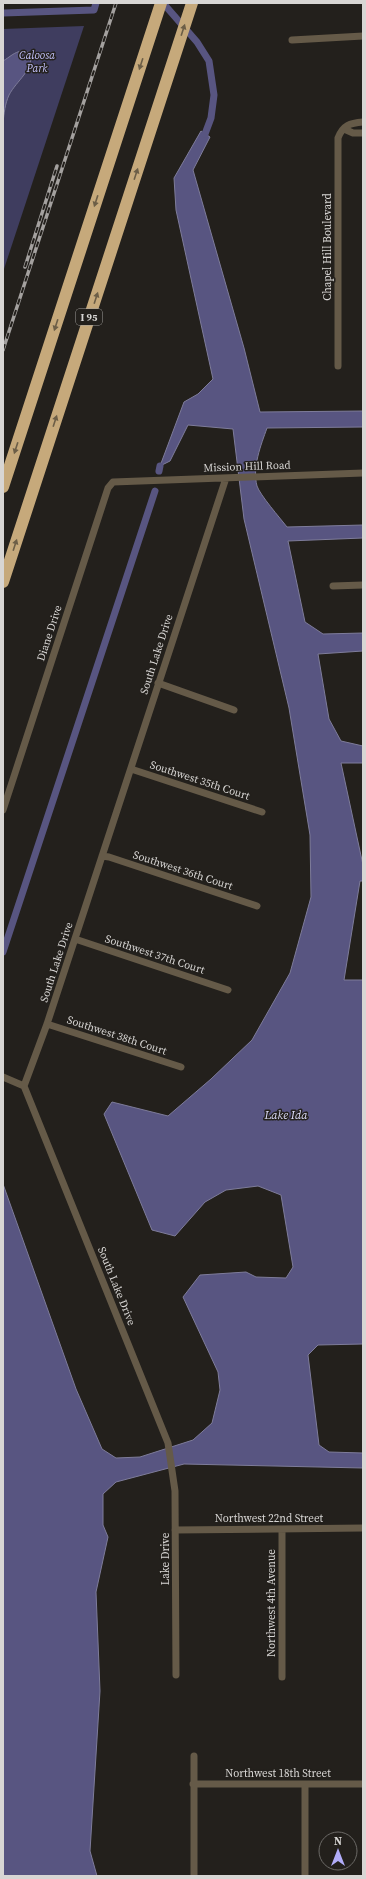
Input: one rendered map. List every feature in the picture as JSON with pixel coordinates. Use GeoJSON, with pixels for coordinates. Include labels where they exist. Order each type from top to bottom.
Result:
{"type":"FeatureCollection","features":[{"type":"Feature","properties":{"kind":"highway","name":"I 95"},"geometry":{"type":"LineString","coordinates":[[3,487],[161,3]]}},
{"type":"Feature","properties":{"kind":"highway","name":"I 95"},"geometry":{"type":"LineString","coordinates":[[3,582],[192,5]]}},
{"type":"Feature","properties":{"kind":"street"},"geometry":{"type":"LineString","coordinates":[[292,40],[363,36]]}},
{"type":"Feature","properties":{"kind":"street"},"geometry":{"type":"LineString","coordinates":[[363,122],[350,123],[344,129],[353,133],[363,133]]}},
{"type":"Feature","properties":{"kind":"street","name":"Chapel Hill Boulevard"},"geometry":{"type":"LineString","coordinates":[[338,366],[338,138],[344,129]]}},
{"type":"Feature","properties":{"kind":"street","name":"Mission Hill Road"},"geometry":{"type":"LineString","coordinates":[[132,481],[363,474]]}},
{"type":"Feature","properties":{"kind":"street","name":"South Lake Drive"},"geometry":{"type":"LineString","coordinates":[[168,1443],[24,1086],[47,1024],[226,478]]}},
{"type":"Feature","properties":{"kind":"street","name":"Diane Drive"},"geometry":{"type":"LineString","coordinates":[[3,810],[108,488],[113,482],[132,481]]}},
{"type":"Feature","properties":{"kind":"street"},"geometry":{"type":"LineString","coordinates":[[333,586],[363,585]]}},
{"type":"Feature","properties":{"kind":"street"},"geometry":{"type":"LineString","coordinates":[[158,683],[234,710]]}},
{"type":"Feature","properties":{"kind":"street","name":"Southwest 35th Court"},"geometry":{"type":"LineString","coordinates":[[131,769],[262,812]]}},
{"type":"Feature","properties":{"kind":"street","name":"Southwest 36th Court"},"geometry":{"type":"LineString","coordinates":[[102,856],[258,906]]}},
{"type":"Feature","properties":{"kind":"street","name":"Southwest 37th Court"},"geometry":{"type":"LineString","coordinates":[[75,939],[228,990]]}},
{"type":"Feature","properties":{"kind":"street","name":"Southwest 38th Court"},"geometry":{"type":"LineString","coordinates":[[47,1024],[181,1067]]}},
{"type":"Feature","properties":{"kind":"street"},"geometry":{"type":"LineString","coordinates":[[3,1077],[24,1086]]}},
{"type":"Feature","properties":{"kind":"street","name":"Lake Drive"},"geometry":{"type":"LineString","coordinates":[[168,1443],[174,1471],[176,1530],[176,1675]]}},
{"type":"Feature","properties":{"kind":"street","name":"Northwest 22nd Street"},"geometry":{"type":"LineString","coordinates":[[176,1530],[363,1528]]}},
{"type":"Feature","properties":{"kind":"street","name":"Northwest 4th Avenue"},"geometry":{"type":"LineString","coordinates":[[282,1529],[282,1677]]}},
{"type":"Feature","properties":{"kind":"street"},"geometry":{"type":"LineString","coordinates":[[194,1756],[194,1876]]}},
{"type":"Feature","properties":{"kind":"street","name":"Northwest 18th Street"},"geometry":{"type":"LineString","coordinates":[[193,1784],[363,1784]]}},
{"type":"Feature","properties":{"kind":"street"},"geometry":{"type":"LineString","coordinates":[[305,1784],[305,1876]]}},
{"type":"Feature","properties":{"kind":"green space","name":"Caloosa Park"},"geometry":{"type":"Polygon","coordinates":[[[84,26],[3,272],[3,29],[84,26]]]}},
{"type":"Feature","properties":{"kind":"water"},"geometry":{"type":"Polygon","coordinates":[[[22,51],[31,53],[30,65],[9,95],[4,112],[3,123],[3,61],[22,51]]]}},
{"type":"Feature","properties":{"kind":"water","name":"Lake Ida"},"geometry":{"type":"Polygon","coordinates":[[[201,131],[210,137],[193,170],[244,348],[260,412],[363,411],[363,427],[267,428],[256,464],[256,479],[257,486],[266,501],[287,527],[363,525],[363,538],[288,541],[305,622],[323,634],[363,633],[363,651],[318,654],[329,719],[341,741],[363,746],[363,763],[341,763],[363,865],[363,881],[360,881],[344,980],[363,980],[363,1344],[318,1345],[308,1355],[319,1445],[329,1452],[363,1453],[363,1468],[184,1464],[116,1482],[103,1494],[103,1525],[108,1537],[96,1592],[100,1691],[90,1851],[97,1876],[3,1876],[3,1184],[76,1389],[102,1449],[116,1458],[140,1457],[193,1440],[212,1423],[220,1390],[218,1372],[183,1297],[200,1275],[246,1272],[256,1277],[286,1278],[293,1267],[281,1195],[258,1186],[226,1190],[205,1202],[175,1236],[152,1230],[104,1114],[112,1102],[168,1116],[211,1079],[252,1040],[290,973],[311,897],[310,835],[289,708],[244,519],[233,429],[188,425],[170,461],[160,466],[184,402],[198,394],[213,379],[176,210],[174,178],[201,131]]]}},
{"type":"Feature","properties":{"kind":"waterway"},"geometry":{"type":"LineString","coordinates":[[3,13],[94,10],[96,3]]}},
{"type":"Feature","properties":{"kind":"waterway"},"geometry":{"type":"LineString","coordinates":[[163,3],[197,42],[209,61],[214,95],[211,118],[205,134]]}},
{"type":"Feature","properties":{"kind":"waterway"},"geometry":{"type":"LineString","coordinates":[[159,471],[160,466]]}},
{"type":"Feature","properties":{"kind":"waterway"},"geometry":{"type":"LineString","coordinates":[[3,952],[155,491]]}},
{"type":"Feature","properties":{"kind":"railway"},"geometry":{"type":"LineString","coordinates":[[3,350],[116,3]]}},
{"type":"Feature","properties":{"kind":"railway"},"geometry":{"type":"LineString","coordinates":[[25,267],[57,166]]}}]}
